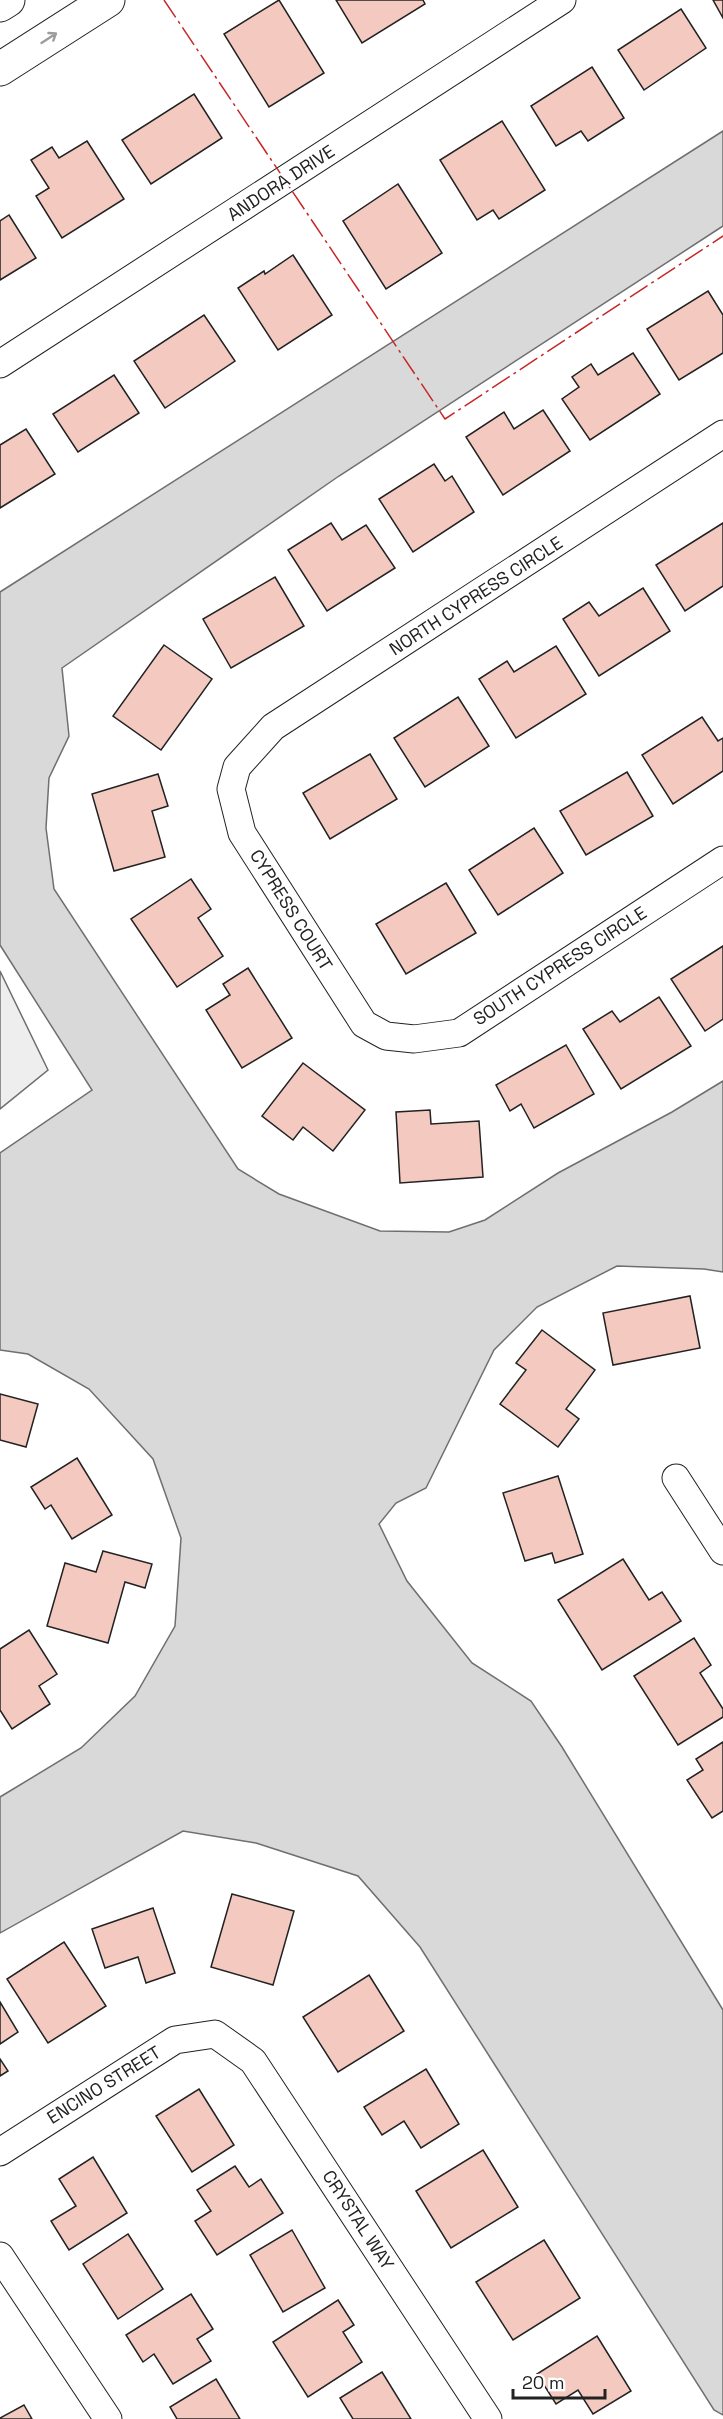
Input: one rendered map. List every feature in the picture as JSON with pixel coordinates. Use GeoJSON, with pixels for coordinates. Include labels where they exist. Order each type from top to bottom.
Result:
{"type":"FeatureCollection","features":[{"type":"Feature","properties":{"kind":"street"},"geometry":{"type":"LineString","coordinates":[[0,5],[8,0]]}},
{"type":"Feature","properties":{"kind":"street"},"geometry":{"type":"LineString","coordinates":[[0,69],[108,0]]}},
{"type":"Feature","properties":{"kind":"street","name":"ANDORA DRIVE"},"geometry":{"type":"LineString","coordinates":[[0,364],[562,0]]}},
{"type":"Feature","properties":{"kind":"street","name":"NORTH CYPRESS CIRCLE"},"geometry":{"type":"LineString","coordinates":[[237,767],[273,727],[723,434]]}},
{"type":"Feature","properties":{"kind":"street","name":"CYPRESS COURT"},"geometry":{"type":"LineString","coordinates":[[237,767],[231,789],[242,833],[364,1024],[386,1036]]}},
{"type":"Feature","properties":{"kind":"street","name":"SOUTH CYPRESS CIRCLE"},"geometry":{"type":"LineString","coordinates":[[386,1036],[414,1039],[459,1032],[723,860]]}},
{"type":"Feature","properties":{"kind":"street"},"geometry":{"type":"LineString","coordinates":[[676,1478],[723,1551]]}},
{"type":"Feature","properties":{"kind":"street","name":"ENCINO STREET"},"geometry":{"type":"LineString","coordinates":[[0,2152],[175,2040],[214,2034]]}},
{"type":"Feature","properties":{"kind":"street","name":"CRYSTAL WAY"},"geometry":{"type":"LineString","coordinates":[[214,2034],[254,2061],[488,2419]]}},
{"type":"Feature","properties":{"kind":"street"},"geometry":{"type":"LineString","coordinates":[[0,2256],[108,2419]]}},
{"type":"Feature","properties":{"kind":"shaded area"},"geometry":{"type":"Polygon","coordinates":[[[723,131],[723,226],[339,476],[62,668],[69,736],[49,778],[46,828],[54,889],[238,1169],[279,1194],[380,1231],[449,1232],[485,1220],[558,1173],[672,1112],[723,1081],[723,1272],[704,1269],[617,1266],[537,1307],[494,1350],[426,1488],[396,1503],[379,1524],[407,1581],[472,1663],[531,1701],[562,1747],[723,2010],[723,2415],[714,2410],[420,1947],[358,1876],[256,1843],[183,1831],[0,1933],[0,1797],[81,1748],[135,1696],[175,1626],[181,1538],[153,1459],[89,1389],[28,1354],[0,1350],[0,1153],[92,1090],[0,945],[0,592],[723,131]]]}},
{"type":"Feature","properties":{"kind":"shaded area"},"geometry":{"type":"Polygon","coordinates":[[[0,971],[48,1070],[0,1109],[0,971]]]}},
{"type":"Feature","properties":{"kind":"building"},"geometry":{"type":"Polygon","coordinates":[[[279,0],[324,73],[269,107],[224,34],[279,0]]]}},
{"type":"Feature","properties":{"kind":"building"},"geometry":{"type":"Polygon","coordinates":[[[336,0],[423,0],[425,4],[362,43],[336,0]]]}},
{"type":"Feature","properties":{"kind":"building"},"geometry":{"type":"Polygon","coordinates":[[[713,0],[723,0],[723,18],[713,0]]]}},
{"type":"Feature","properties":{"kind":"building"},"geometry":{"type":"Polygon","coordinates":[[[681,9],[706,48],[644,90],[618,50],[681,9]]]}},
{"type":"Feature","properties":{"kind":"building"},"geometry":{"type":"Polygon","coordinates":[[[592,67],[624,118],[588,141],[581,131],[556,146],[531,106],[592,67]]]}},
{"type":"Feature","properties":{"kind":"building"},"geometry":{"type":"Polygon","coordinates":[[[194,94],[222,138],[151,184],[122,140],[194,94]]]}},
{"type":"Feature","properties":{"kind":"building"},"geometry":{"type":"Polygon","coordinates":[[[502,121],[545,190],[499,219],[493,210],[477,220],[440,160],[502,121]]]}},
{"type":"Feature","properties":{"kind":"building"},"geometry":{"type":"Polygon","coordinates":[[[87,141],[124,199],[62,238],[36,196],[49,188],[31,160],[52,147],[59,158],[87,141]]]}},
{"type":"Feature","properties":{"kind":"building"},"geometry":{"type":"Polygon","coordinates":[[[398,184],[442,253],[386,289],[343,221],[398,184]]]}},
{"type":"Feature","properties":{"kind":"building"},"geometry":{"type":"Polygon","coordinates":[[[9,215],[36,258],[0,280],[0,221],[9,215]]]}},
{"type":"Feature","properties":{"kind":"building"},"geometry":{"type":"Polygon","coordinates":[[[293,255],[332,315],[278,350],[238,288],[264,271],[265,274],[293,255]]]}},
{"type":"Feature","properties":{"kind":"building"},"geometry":{"type":"Polygon","coordinates":[[[708,291],[723,315],[723,353],[679,380],[647,329],[708,291]]]}},
{"type":"Feature","properties":{"kind":"building"},"geometry":{"type":"Polygon","coordinates":[[[204,315],[235,361],[165,408],[134,361],[204,315]]]}},
{"type":"Feature","properties":{"kind":"building"},"geometry":{"type":"Polygon","coordinates":[[[633,353],[660,394],[590,440],[562,399],[579,387],[572,377],[591,364],[598,375],[633,353]]]}},
{"type":"Feature","properties":{"kind":"building"},"geometry":{"type":"Polygon","coordinates":[[[114,375],[139,413],[78,452],[53,414],[114,375]]]}},
{"type":"Feature","properties":{"kind":"building"},"geometry":{"type":"Polygon","coordinates":[[[543,410],[570,451],[503,495],[466,437],[504,412],[514,429],[543,410]]]}},
{"type":"Feature","properties":{"kind":"building"},"geometry":{"type":"Polygon","coordinates":[[[26,429],[55,474],[0,508],[0,445],[26,429]]]}},
{"type":"Feature","properties":{"kind":"building"},"geometry":{"type":"Polygon","coordinates":[[[434,464],[445,481],[452,476],[474,512],[413,552],[379,499],[434,464]]]}},
{"type":"Feature","properties":{"kind":"building"},"geometry":{"type":"Polygon","coordinates":[[[331,523],[342,540],[366,525],[395,568],[327,611],[288,550],[331,523]]]}},
{"type":"Feature","properties":{"kind":"building"},"geometry":{"type":"Polygon","coordinates":[[[723,523],[723,586],[685,611],[656,565],[723,523]]]}},
{"type":"Feature","properties":{"kind":"building"},"geometry":{"type":"Polygon","coordinates":[[[275,577],[304,626],[231,668],[203,619],[275,577]]]}},
{"type":"Feature","properties":{"kind":"building"},"geometry":{"type":"Polygon","coordinates":[[[643,588],[670,631],[599,676],[563,619],[589,602],[599,616],[643,588]]]}},
{"type":"Feature","properties":{"kind":"building"},"geometry":{"type":"Polygon","coordinates":[[[164,645],[212,679],[161,750],[113,716],[164,645]]]}},
{"type":"Feature","properties":{"kind":"building"},"geometry":{"type":"Polygon","coordinates":[[[556,646],[586,694],[516,738],[479,679],[507,661],[514,672],[556,646]]]}},
{"type":"Feature","properties":{"kind":"building"},"geometry":{"type":"Polygon","coordinates":[[[458,697],[489,746],[425,787],[394,738],[458,697]]]}},
{"type":"Feature","properties":{"kind":"building"},"geometry":{"type":"Polygon","coordinates":[[[702,717],[718,741],[723,738],[723,771],[673,804],[642,755],[702,717]]]}},
{"type":"Feature","properties":{"kind":"building"},"geometry":{"type":"Polygon","coordinates":[[[370,754],[397,799],[330,839],[303,793],[370,754]]]}},
{"type":"Feature","properties":{"kind":"building"},"geometry":{"type":"Polygon","coordinates":[[[627,772],[653,816],[586,855],[560,811],[627,772]]]}},
{"type":"Feature","properties":{"kind":"building"},"geometry":{"type":"Polygon","coordinates":[[[158,774],[168,806],[152,811],[165,857],[114,871],[92,794],[158,774]]]}},
{"type":"Feature","properties":{"kind":"building"},"geometry":{"type":"Polygon","coordinates":[[[534,828],[563,873],[498,915],[469,870],[534,828]]]}},
{"type":"Feature","properties":{"kind":"building"},"geometry":{"type":"Polygon","coordinates":[[[191,879],[211,909],[198,918],[223,956],[177,987],[131,919],[191,879]]]}},
{"type":"Feature","properties":{"kind":"building"},"geometry":{"type":"Polygon","coordinates":[[[446,883],[476,933],[406,974],[376,924],[446,883]]]}},
{"type":"Feature","properties":{"kind":"building"},"geometry":{"type":"Polygon","coordinates":[[[723,946],[723,1019],[705,1031],[671,979],[723,946]]]}},
{"type":"Feature","properties":{"kind":"building"},"geometry":{"type":"Polygon","coordinates":[[[248,968],[292,1038],[242,1068],[206,1010],[230,995],[223,984],[248,968]]]}},
{"type":"Feature","properties":{"kind":"building"},"geometry":{"type":"Polygon","coordinates":[[[659,997],[691,1046],[621,1089],[583,1029],[612,1011],[620,1022],[659,997]]]}},
{"type":"Feature","properties":{"kind":"building"},"geometry":{"type":"Polygon","coordinates":[[[566,1045],[594,1094],[534,1128],[521,1104],[510,1111],[496,1085],[566,1045]]]}},
{"type":"Feature","properties":{"kind":"building"},"geometry":{"type":"Polygon","coordinates":[[[303,1063],[365,1110],[333,1151],[303,1127],[293,1140],[262,1116],[303,1063]]]}},
{"type":"Feature","properties":{"kind":"building"},"geometry":{"type":"Polygon","coordinates":[[[430,1110],[431,1124],[479,1121],[483,1177],[400,1183],[396,1112],[430,1110]]]}},
{"type":"Feature","properties":{"kind":"building"},"geometry":{"type":"Polygon","coordinates":[[[690,1296],[700,1348],[613,1365],[603,1313],[690,1296]]]}},
{"type":"Feature","properties":{"kind":"building"},"geometry":{"type":"Polygon","coordinates":[[[542,1330],[595,1370],[566,1409],[579,1419],[558,1447],[500,1404],[526,1370],[516,1363],[542,1330]]]}},
{"type":"Feature","properties":{"kind":"building"},"geometry":{"type":"Polygon","coordinates":[[[0,1394],[38,1404],[26,1447],[0,1440],[0,1394]]]}},
{"type":"Feature","properties":{"kind":"building"},"geometry":{"type":"Polygon","coordinates":[[[77,1458],[112,1515],[72,1539],[51,1505],[45,1509],[31,1487],[77,1458]]]}},
{"type":"Feature","properties":{"kind":"building"},"geometry":{"type":"Polygon","coordinates":[[[558,1476],[583,1554],[555,1563],[552,1553],[525,1561],[503,1493],[558,1476]]]}},
{"type":"Feature","properties":{"kind":"building"},"geometry":{"type":"Polygon","coordinates":[[[103,1551],[152,1564],[145,1588],[125,1582],[108,1643],[47,1626],[65,1563],[96,1572],[103,1551]]]}},
{"type":"Feature","properties":{"kind":"building"},"geometry":{"type":"Polygon","coordinates":[[[623,1559],[649,1600],[662,1592],[681,1621],[602,1670],[558,1600],[623,1559]]]}},
{"type":"Feature","properties":{"kind":"building"},"geometry":{"type":"Polygon","coordinates":[[[29,1630],[57,1674],[39,1686],[50,1704],[12,1729],[0,1710],[0,1649],[29,1630]]]}},
{"type":"Feature","properties":{"kind":"building"},"geometry":{"type":"Polygon","coordinates":[[[694,1638],[711,1665],[700,1673],[723,1709],[723,1717],[678,1745],[634,1676],[694,1638]]]}},
{"type":"Feature","properties":{"kind":"building"},"geometry":{"type":"Polygon","coordinates":[[[723,1742],[723,1811],[712,1818],[687,1780],[703,1770],[696,1759],[723,1742]]]}},
{"type":"Feature","properties":{"kind":"building"},"geometry":{"type":"Polygon","coordinates":[[[232,1894],[294,1911],[273,1985],[211,1967],[232,1894]]]}},
{"type":"Feature","properties":{"kind":"building"},"geometry":{"type":"Polygon","coordinates":[[[153,1908],[175,1973],[146,1983],[138,1957],[105,1968],[92,1929],[153,1908]]]}},
{"type":"Feature","properties":{"kind":"building"},"geometry":{"type":"Polygon","coordinates":[[[64,1942],[106,2006],[48,2043],[7,1979],[64,1942]]]}},
{"type":"Feature","properties":{"kind":"building"},"geometry":{"type":"Polygon","coordinates":[[[369,1975],[404,2031],[338,2072],[303,2017],[369,1975]]]}},
{"type":"Feature","properties":{"kind":"building"},"geometry":{"type":"Polygon","coordinates":[[[0,2002],[18,2032],[0,2044],[0,2002]]]}},
{"type":"Feature","properties":{"kind":"building"},"geometry":{"type":"Polygon","coordinates":[[[0,2059],[8,2071],[0,2076],[0,2059]]]}},
{"type":"Feature","properties":{"kind":"building"},"geometry":{"type":"Polygon","coordinates":[[[426,2069],[459,2124],[421,2148],[404,2121],[382,2135],[364,2107],[426,2069]]]}},
{"type":"Feature","properties":{"kind":"building"},"geometry":{"type":"Polygon","coordinates":[[[199,2089],[234,2145],[192,2172],[156,2116],[199,2089]]]}},
{"type":"Feature","properties":{"kind":"building"},"geometry":{"type":"Polygon","coordinates":[[[483,2150],[518,2207],[451,2248],[416,2191],[483,2150]]]}},
{"type":"Feature","properties":{"kind":"building"},"geometry":{"type":"Polygon","coordinates":[[[93,2157],[127,2213],[69,2250],[51,2221],[76,2206],[59,2179],[93,2157]]]}},
{"type":"Feature","properties":{"kind":"building"},"geometry":{"type":"Polygon","coordinates":[[[235,2166],[249,2187],[261,2179],[283,2213],[217,2255],[195,2221],[211,2211],[197,2190],[235,2166]]]}},
{"type":"Feature","properties":{"kind":"building"},"geometry":{"type":"Polygon","coordinates":[[[292,2230],[325,2288],[283,2312],[250,2255],[292,2230]]]}},
{"type":"Feature","properties":{"kind":"building"},"geometry":{"type":"Polygon","coordinates":[[[128,2234],[163,2289],[118,2319],[83,2264],[128,2234]]]}},
{"type":"Feature","properties":{"kind":"building"},"geometry":{"type":"Polygon","coordinates":[[[544,2240],[580,2298],[513,2340],[476,2282],[544,2240]]]}},
{"type":"Feature","properties":{"kind":"building"},"geometry":{"type":"Polygon","coordinates":[[[191,2294],[213,2329],[197,2339],[211,2361],[173,2384],[154,2354],[143,2362],[126,2335],[191,2294]]]}},
{"type":"Feature","properties":{"kind":"building"},"geometry":{"type":"Polygon","coordinates":[[[338,2300],[354,2325],[343,2332],[362,2362],[308,2397],[273,2342],[338,2300]]]}},
{"type":"Feature","properties":{"kind":"building"},"geometry":{"type":"Polygon","coordinates":[[[597,2336],[631,2391],[593,2414],[578,2390],[556,2404],[537,2374],[597,2336]]]}},
{"type":"Feature","properties":{"kind":"building"},"geometry":{"type":"Polygon","coordinates":[[[382,2372],[411,2419],[353,2419],[340,2398],[382,2372]]]}},
{"type":"Feature","properties":{"kind":"building"},"geometry":{"type":"Polygon","coordinates":[[[216,2379],[240,2419],[177,2419],[170,2407],[216,2379]]]}},
{"type":"Feature","properties":{"kind":"building"},"geometry":{"type":"Polygon","coordinates":[[[24,2405],[32,2419],[0,2419],[0,2418],[24,2405]]]}},
{"type":"Feature","properties":{"kind":"power"},"geometry":{"type":"LineString","coordinates":[[164,0],[445,419],[723,236]]}}]}
